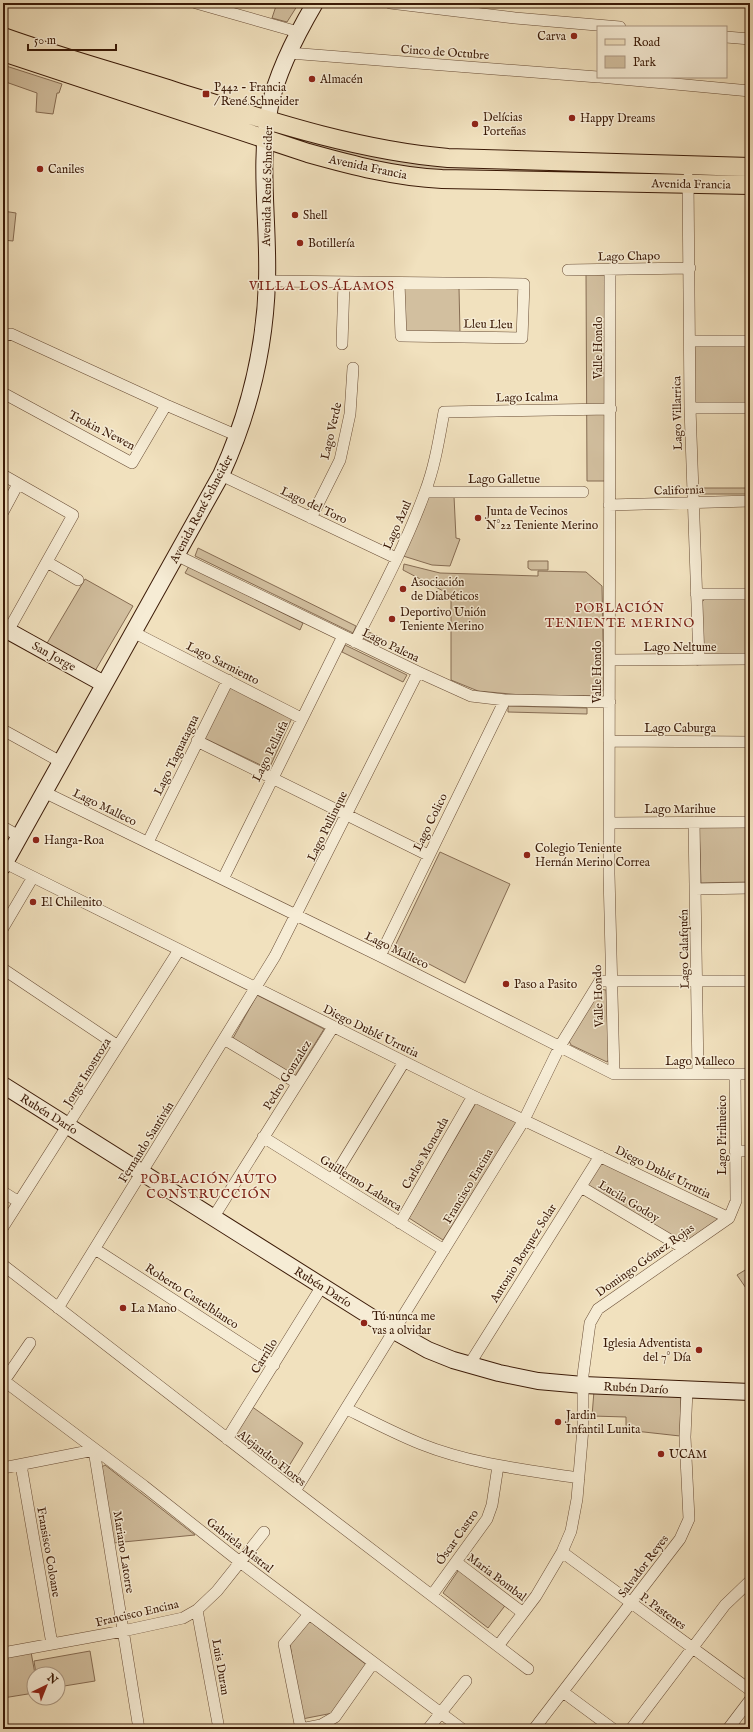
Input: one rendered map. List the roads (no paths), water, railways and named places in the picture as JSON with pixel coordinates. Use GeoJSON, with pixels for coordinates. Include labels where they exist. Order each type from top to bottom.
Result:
{"type":"FeatureCollection","features":[{"type":"Feature","properties":{"kind":"main road","name":"Avenida René Schneider"},"geometry":{"type":"LineString","coordinates":[[4,865],[221,475],[238,436],[252,391],[259,358],[268,281],[266,140],[268,121],[272,99],[289,53],[298,32],[315,3]]}},
{"type":"Feature","properties":{"kind":"main road","name":"Avenida Francia"},"geometry":{"type":"LineString","coordinates":[[3,37],[36,56]]}},
{"type":"Feature","properties":{"kind":"main road","name":"Avenida Francia"},"geometry":{"type":"LineString","coordinates":[[3,52],[36,56],[127,85],[372,148],[424,156],[750,167]]}},
{"type":"Feature","properties":{"kind":"main road","name":"Avenida Francia"},"geometry":{"type":"LineString","coordinates":[[127,85],[266,140],[354,166],[424,178],[688,184],[748,183]]}},
{"type":"Feature","properties":{"kind":"main road","name":"San Jorge"},"geometry":{"type":"LineString","coordinates":[[6,629],[104,684]]}},
{"type":"Feature","properties":{"kind":"main road","name":"Rubén Darío"},"geometry":{"type":"LineString","coordinates":[[3,1085],[322,1286],[428,1350],[469,1365],[538,1382],[750,1392]]}},
{"type":"Feature","properties":{"kind":"street"},"geometry":{"type":"LineString","coordinates":[[196,3],[298,32]]}},
{"type":"Feature","properties":{"kind":"street"},"geometry":{"type":"LineString","coordinates":[[390,3],[515,18],[608,26]]}},
{"type":"Feature","properties":{"kind":"street"},"geometry":{"type":"LineString","coordinates":[[727,36],[750,39]]}},
{"type":"Feature","properties":{"kind":"street","name":"Cinco de Octubre"},"geometry":{"type":"LineString","coordinates":[[289,53],[597,77]]}},
{"type":"Feature","properties":{"kind":"street","name":"Cinco de Octubre"},"geometry":{"type":"LineString","coordinates":[[610,78],[750,91]]}},
{"type":"Feature","properties":{"kind":"street","name":"Lago Villarrica"},"geometry":{"type":"LineString","coordinates":[[688,166],[692,502],[699,660]]}},
{"type":"Feature","properties":{"kind":"street","name":"Lago Chapo"},"geometry":{"type":"LineString","coordinates":[[568,270],[690,268]]}},
{"type":"Feature","properties":{"kind":"street","name":"Valle Hondo"},"geometry":{"type":"LineString","coordinates":[[610,269],[610,981],[614,1074]]}},
{"type":"Feature","properties":{"kind":"street","name":"Lleu Lleu"},"geometry":{"type":"LineString","coordinates":[[268,281],[524,284],[522,338],[401,336],[399,283]]}},
{"type":"Feature","properties":{"kind":"street"},"geometry":{"type":"LineString","coordinates":[[342,344],[344,283]]}},
{"type":"Feature","properties":{"kind":"street"},"geometry":{"type":"LineString","coordinates":[[3,336],[11,334],[166,405],[238,436]]}},
{"type":"Feature","properties":{"kind":"street"},"geometry":{"type":"LineString","coordinates":[[690,341],[750,341]]}},
{"type":"Feature","properties":{"kind":"street","name":"Lago Verde"},"geometry":{"type":"LineString","coordinates":[[312,518],[340,460],[350,414],[353,368]]}},
{"type":"Feature","properties":{"kind":"street","name":"Trokin Newen"},"geometry":{"type":"LineString","coordinates":[[3,393],[132,462],[166,405]]}},
{"type":"Feature","properties":{"kind":"street"},"geometry":{"type":"LineString","coordinates":[[690,408],[750,408]]}},
{"type":"Feature","properties":{"kind":"street","name":"Lago Icalma"},"geometry":{"type":"LineString","coordinates":[[444,412],[611,409]]}},
{"type":"Feature","properties":{"kind":"street","name":"Lago Azul"},"geometry":{"type":"LineString","coordinates":[[355,642],[396,558],[425,492],[436,455],[444,412]]}},
{"type":"Feature","properties":{"kind":"street","name":"Lago del Toro"},"geometry":{"type":"LineString","coordinates":[[221,475],[396,558]]}},
{"type":"Feature","properties":{"kind":"street"},"geometry":{"type":"LineString","coordinates":[[3,476],[73,515],[47,562],[6,629]]}},
{"type":"Feature","properties":{"kind":"street"},"geometry":{"type":"LineString","coordinates":[[3,512],[18,484]]}},
{"type":"Feature","properties":{"kind":"street","name":"Lago Galletue"},"geometry":{"type":"LineString","coordinates":[[425,492],[583,492]]}},
{"type":"Feature","properties":{"kind":"street","name":"California"},"geometry":{"type":"LineString","coordinates":[[609,505],[750,501]]}},
{"type":"Feature","properties":{"kind":"street","name":"Lago Palena"},"geometry":{"type":"LineString","coordinates":[[176,555],[355,642],[471,696],[505,700],[610,702]]}},
{"type":"Feature","properties":{"kind":"street"},"geometry":{"type":"LineString","coordinates":[[47,562],[78,580]]}},
{"type":"Feature","properties":{"kind":"street"},"geometry":{"type":"LineString","coordinates":[[696,594],[750,594]]}},
{"type":"Feature","properties":{"kind":"street","name":"Lago Sarmiento"},"geometry":{"type":"LineString","coordinates":[[133,632],[301,718]]}},
{"type":"Feature","properties":{"kind":"street","name":"Lago Pellaifa"},"geometry":{"type":"LineString","coordinates":[[223,879],[301,718],[343,636]]}},
{"type":"Feature","properties":{"kind":"street","name":"Lago Neltume"},"geometry":{"type":"LineString","coordinates":[[610,660],[750,659]]}},
{"type":"Feature","properties":{"kind":"street","name":"Lago Pullinque"},"geometry":{"type":"LineString","coordinates":[[256,988],[276,956],[418,672]]}},
{"type":"Feature","properties":{"kind":"street","name":"Lago Taguatagua"},"geometry":{"type":"LineString","coordinates":[[148,842],[228,680]]}},
{"type":"Feature","properties":{"kind":"street","name":"Lago Colico"},"geometry":{"type":"LineString","coordinates":[[380,956],[505,700]]}},
{"type":"Feature","properties":{"kind":"street"},"geometry":{"type":"LineString","coordinates":[[3,730],[61,762]]}},
{"type":"Feature","properties":{"kind":"street"},"geometry":{"type":"LineString","coordinates":[[197,741],[428,855]]}},
{"type":"Feature","properties":{"kind":"street","name":"Lago Caburga"},"geometry":{"type":"LineString","coordinates":[[609,741],[750,742]]}},
{"type":"Feature","properties":{"kind":"street","name":"Lago Malleco"},"geometry":{"type":"LineString","coordinates":[[44,792],[380,956],[614,1074],[750,1074]]}},
{"type":"Feature","properties":{"kind":"street","name":"Lago Calafquén"},"geometry":{"type":"LineString","coordinates":[[694,822],[698,982],[698,1074]]}},
{"type":"Feature","properties":{"kind":"street","name":"Lago Marihue"},"geometry":{"type":"LineString","coordinates":[[610,823],[750,822]]}},
{"type":"Feature","properties":{"kind":"street"},"geometry":{"type":"LineString","coordinates":[[3,828],[19,836]]}},
{"type":"Feature","properties":{"kind":"street","name":"Diego Dublé Urrutia"},"geometry":{"type":"LineString","coordinates":[[4,865],[33,877],[473,1096],[729,1218]]}},
{"type":"Feature","properties":{"kind":"street"},"geometry":{"type":"LineString","coordinates":[[3,928],[33,877]]}},
{"type":"Feature","properties":{"kind":"street"},"geometry":{"type":"LineString","coordinates":[[695,888],[750,888]]}},
{"type":"Feature","properties":{"kind":"street","name":"Jorge Inostroza"},"geometry":{"type":"LineString","coordinates":[[3,1227],[179,950]]}},
{"type":"Feature","properties":{"kind":"street"},"geometry":{"type":"LineString","coordinates":[[3,969],[118,1046]]}},
{"type":"Feature","properties":{"kind":"street","name":"Francisco Encina"},"geometry":{"type":"LineString","coordinates":[[295,1491],[524,1120],[560,1046],[600,980],[610,981]]}},
{"type":"Feature","properties":{"kind":"street"},"geometry":{"type":"LineString","coordinates":[[610,981],[750,981]]}},
{"type":"Feature","properties":{"kind":"street","name":"Fernando Santiván"},"geometry":{"type":"LineString","coordinates":[[58,1308],[256,988]]}},
{"type":"Feature","properties":{"kind":"street","name":"Pedro Gonzalez"},"geometry":{"type":"LineString","coordinates":[[213,1218],[333,1026]]}},
{"type":"Feature","properties":{"kind":"street"},"geometry":{"type":"LineString","coordinates":[[224,1039],[297,1083]]}},
{"type":"Feature","properties":{"kind":"street"},"geometry":{"type":"LineString","coordinates":[[332,1180],[404,1062]]}},
{"type":"Feature","properties":{"kind":"street","name":"Lago Pirihueico"},"geometry":{"type":"LineString","coordinates":[[729,1218],[736,1201],[735,1074]]}},
{"type":"Feature","properties":{"kind":"street","name":"Carlos Moncada"},"geometry":{"type":"LineString","coordinates":[[400,1223],[473,1096]]}},
{"type":"Feature","properties":{"kind":"street","name":"Guillermo Labarca"},"geometry":{"type":"LineString","coordinates":[[263,1137],[444,1250]]}},
{"type":"Feature","properties":{"kind":"street"},"geometry":{"type":"LineString","coordinates":[[735,1151],[750,1151]]}},
{"type":"Feature","properties":{"kind":"street","name":"Antonio Borquez Solar"},"geometry":{"type":"LineString","coordinates":[[469,1365],[600,1156]]}},
{"type":"Feature","properties":{"kind":"street","name":"Lucila Godoy"},"geometry":{"type":"LineString","coordinates":[[581,1187],[685,1249]]}},
{"type":"Feature","properties":{"kind":"street"},"geometry":{"type":"LineString","coordinates":[[3,1192],[19,1202]]}},
{"type":"Feature","properties":{"kind":"street","name":"Domingo Gómez Rojas"},"geometry":{"type":"LineString","coordinates":[[498,1646],[536,1596],[562,1552],[574,1521],[583,1428],[583,1385],[590,1324],[598,1309],[729,1218]]}},
{"type":"Feature","properties":{"kind":"street","name":"Roberto Castelblanco"},"geometry":{"type":"LineString","coordinates":[[95,1249],[274,1365]]}},
{"type":"Feature","properties":{"kind":"street","name":"Alejandro Flores"},"geometry":{"type":"LineString","coordinates":[[3,1265],[227,1439],[528,1669]]}},
{"type":"Feature","properties":{"kind":"street","name":"Carrillo"},"geometry":{"type":"LineString","coordinates":[[227,1439],[322,1286]]}},
{"type":"Feature","properties":{"kind":"street"},"geometry":{"type":"LineString","coordinates":[[4,1380],[30,1343]]}},
{"type":"Feature","properties":{"kind":"street","name":"Gabriela Mistral"},"geometry":{"type":"LineString","coordinates":[[4,1380],[94,1450],[144,1486],[240,1562],[462,1729]]}},
{"type":"Feature","properties":{"kind":"street","name":"Salvador Reyes"},"geometry":{"type":"LineString","coordinates":[[534,1729],[680,1539],[688,1519],[685,1437],[687,1390]]}},
{"type":"Feature","properties":{"kind":"street"},"geometry":{"type":"LineString","coordinates":[[347,1409],[421,1444],[498,1466],[579,1478]]}},
{"type":"Feature","properties":{"kind":"street"},"geometry":{"type":"LineString","coordinates":[[3,1468],[94,1450]]}},
{"type":"Feature","properties":{"kind":"street","name":"Mariano Latorre"},"geometry":{"type":"LineString","coordinates":[[94,1450],[139,1729]]}},
{"type":"Feature","properties":{"kind":"street","name":"Fransisco Coloane"},"geometry":{"type":"LineString","coordinates":[[21,1465],[52,1644]]}},
{"type":"Feature","properties":{"kind":"street","name":"Óscar Castro"},"geometry":{"type":"LineString","coordinates":[[432,1595],[487,1518],[492,1505],[498,1466]]}},
{"type":"Feature","properties":{"kind":"street","name":"Francisco Encina"},"geometry":{"type":"LineString","coordinates":[[3,1653],[123,1631],[183,1618],[197,1610],[217,1591],[264,1532]]}},
{"type":"Feature","properties":{"kind":"street","name":"P. Pastenes"},"geometry":{"type":"LineString","coordinates":[[562,1552],[750,1690]]}},
{"type":"Feature","properties":{"kind":"street","name":"Maria Bombal"},"geometry":{"type":"LineString","coordinates":[[456,1562],[523,1613]]}},
{"type":"Feature","properties":{"kind":"street"},"geometry":{"type":"LineString","coordinates":[[631,1729],[725,1605],[750,1581]]}},
{"type":"Feature","properties":{"kind":"street","name":"Luis Duran"},"geometry":{"type":"LineString","coordinates":[[197,1610],[219,1729]]}},
{"type":"Feature","properties":{"kind":"street"},"geometry":{"type":"LineString","coordinates":[[309,1614],[284,1644],[301,1729],[322,1725],[334,1718],[373,1663]]}},
{"type":"Feature","properties":{"kind":"street"},"geometry":{"type":"LineString","coordinates":[[428,1729],[466,1681]]}},
{"type":"Feature","properties":{"kind":"street"},"geometry":{"type":"LineString","coordinates":[[563,1692],[613,1729]]}},
{"type":"Feature","properties":{"kind":"street"},"geometry":{"type":"LineString","coordinates":[[728,1729],[750,1700]]}},
{"type":"Feature","properties":{"kind":"place","name":"Carva"},"geometry":{"type":"Point","coordinates":[574,36]}},
{"type":"Feature","properties":{"kind":"place","name":"Almacén"},"geometry":{"type":"Point","coordinates":[312,79]}},
{"type":"Feature","properties":{"kind":"place","name":"P442 - Francia / René Schneider"},"geometry":{"type":"Point","coordinates":[206,94]}},
{"type":"Feature","properties":{"kind":"place","name":"Happy Dreams"},"geometry":{"type":"Point","coordinates":[572,118]}},
{"type":"Feature","properties":{"kind":"place","name":"Delícias Porteñas"},"geometry":{"type":"Point","coordinates":[475,124]}},
{"type":"Feature","properties":{"kind":"place","name":"Caniles"},"geometry":{"type":"Point","coordinates":[40,169]}},
{"type":"Feature","properties":{"kind":"place","name":"Shell"},"geometry":{"type":"Point","coordinates":[295,215]}},
{"type":"Feature","properties":{"kind":"place","name":"Botillería"},"geometry":{"type":"Point","coordinates":[300,243]}},
{"type":"Feature","properties":{"kind":"place","name":"Junta de Vecinos N°22 Teniente Merino"},"geometry":{"type":"Point","coordinates":[478,518]}},
{"type":"Feature","properties":{"kind":"place","name":"Asociación de Diabéticos"},"geometry":{"type":"Point","coordinates":[403,589]}},
{"type":"Feature","properties":{"kind":"place","name":"Deportivo Unión Teniente Merino"},"geometry":{"type":"Point","coordinates":[392,619]}},
{"type":"Feature","properties":{"kind":"place","name":"Hanga-Roa"},"geometry":{"type":"Point","coordinates":[36,840]}},
{"type":"Feature","properties":{"kind":"place","name":"Colegio Teniente Hernán Merino Correa"},"geometry":{"type":"Point","coordinates":[527,855]}},
{"type":"Feature","properties":{"kind":"place","name":"El Chilenito"},"geometry":{"type":"Point","coordinates":[33,902]}},
{"type":"Feature","properties":{"kind":"place","name":"Paso a Pasito"},"geometry":{"type":"Point","coordinates":[506,984]}},
{"type":"Feature","properties":{"kind":"place","name":"La Mano"},"geometry":{"type":"Point","coordinates":[123,1308]}},
{"type":"Feature","properties":{"kind":"place","name":"Tú nunca me vas a olvidar"},"geometry":{"type":"Point","coordinates":[364,1323]}},
{"type":"Feature","properties":{"kind":"place","name":"Iglesia Adventista del 7° Día"},"geometry":{"type":"Point","coordinates":[699,1350]}},
{"type":"Feature","properties":{"kind":"place","name":"Jardin Infantil Lunita"},"geometry":{"type":"Point","coordinates":[558,1422]}},
{"type":"Feature","properties":{"kind":"place","name":"UCAM"},"geometry":{"type":"Point","coordinates":[661,1454]}},
{"type":"Feature","properties":{"kind":"district","name":"VILLA LOS ÁLAMOS"},"geometry":{"type":"Point","coordinates":[322,285]}},
{"type":"Feature","properties":{"kind":"district","name":"POBLACIÓN TENIENTE MERINO"},"geometry":{"type":"Point","coordinates":[620,614]}},
{"type":"Feature","properties":{"kind":"district","name":"POBLACIÓN AUTO CONSTRUCCIÓN"},"geometry":{"type":"Point","coordinates":[209,1186]}}]}
